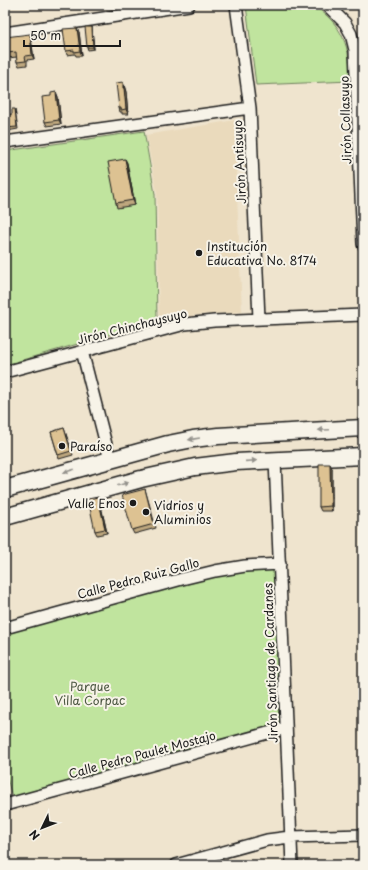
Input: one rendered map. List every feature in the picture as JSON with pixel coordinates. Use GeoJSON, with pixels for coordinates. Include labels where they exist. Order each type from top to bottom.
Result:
{"type":"FeatureCollection","features":[{"type":"Feature","properties":{"kind":"main road"},"geometry":{"type":"LineString","coordinates":[[5,489],[168,444],[193,439],[258,433],[363,428]]}},
{"type":"Feature","properties":{"kind":"main road"},"geometry":{"type":"LineString","coordinates":[[5,517],[141,479],[194,467],[236,462],[363,456]]}},
{"type":"Feature","properties":{"kind":"street"},"geometry":{"type":"LineString","coordinates":[[5,33],[189,5]]}},
{"type":"Feature","properties":{"kind":"street","name":"Jirón Antisuyo"},"geometry":{"type":"LineString","coordinates":[[236,5],[250,108],[259,319]]}},
{"type":"Feature","properties":{"kind":"street","name":"Jirón Collasuyo"},"geometry":{"type":"LineString","coordinates":[[327,5],[345,23],[359,50],[363,244]]}},
{"type":"Feature","properties":{"kind":"street"},"geometry":{"type":"LineString","coordinates":[[5,142],[250,108]]}},
{"type":"Feature","properties":{"kind":"street","name":"Jirón Chinchaysuyo"},"geometry":{"type":"LineString","coordinates":[[5,372],[186,324],[214,321],[363,315]]}},
{"type":"Feature","properties":{"kind":"street"},"geometry":{"type":"LineString","coordinates":[[82,352],[110,460]]}},
{"type":"Feature","properties":{"kind":"street","name":"Jirón Santiago de Cardanes"},"geometry":{"type":"LineString","coordinates":[[275,460],[292,865]]}},
{"type":"Feature","properties":{"kind":"street","name":"Calle Pedro Ruiz Gallo"},"geometry":{"type":"LineString","coordinates":[[5,628],[215,571],[245,566],[280,564]]}},
{"type":"Feature","properties":{"kind":"street","name":"Calle Pedro Paulet Mostajo"},"geometry":{"type":"LineString","coordinates":[[5,805],[286,728]]}},
{"type":"Feature","properties":{"kind":"street"},"geometry":{"type":"LineString","coordinates":[[176,865],[267,840],[290,837],[363,835]]}},
{"type":"Feature","properties":{"kind":"shaded area","name":"Institución Educativa No. 8174"},"geometry":{"type":"Polygon","coordinates":[[[241,119],[245,169],[236,171],[242,312],[196,315],[159,325],[157,193],[146,135],[241,119]]]}},
{"type":"Feature","properties":{"kind":"green space"},"geometry":{"type":"Polygon","coordinates":[[[246,5],[312,5],[323,12],[338,28],[343,37],[349,58],[351,81],[256,85],[246,5]]]}},
{"type":"Feature","properties":{"kind":"green space"},"geometry":{"type":"Polygon","coordinates":[[[144,131],[155,194],[157,321],[5,365],[5,151],[144,131]]]}},
{"type":"Feature","properties":{"kind":"green space","name":"Parque Villa Corpac"},"geometry":{"type":"Polygon","coordinates":[[[251,570],[276,570],[279,725],[12,797],[5,770],[5,632],[214,576],[251,570]]]}},
{"type":"Feature","properties":{"kind":"building"},"geometry":{"type":"Polygon","coordinates":[[[85,27],[92,27],[93,47],[87,47],[85,27]]]}},
{"type":"Feature","properties":{"kind":"building"},"geometry":{"type":"Polygon","coordinates":[[[77,28],[80,51],[66,51],[63,29],[77,28]]]}},
{"type":"Feature","properties":{"kind":"building"},"geometry":{"type":"Polygon","coordinates":[[[30,34],[32,55],[25,56],[26,61],[17,62],[16,52],[7,53],[5,37],[30,34]]]}},
{"type":"Feature","properties":{"kind":"building"},"geometry":{"type":"Polygon","coordinates":[[[123,82],[126,109],[121,110],[121,108],[119,108],[116,83],[123,82]]]}},
{"type":"Feature","properties":{"kind":"building"},"geometry":{"type":"Polygon","coordinates":[[[56,92],[59,120],[45,122],[42,97],[51,96],[51,93],[56,92]]]}},
{"type":"Feature","properties":{"kind":"building"},"geometry":{"type":"Polygon","coordinates":[[[12,109],[15,109],[17,127],[6,128],[5,115],[12,114],[12,109]]]}},
{"type":"Feature","properties":{"kind":"building"},"geometry":{"type":"Polygon","coordinates":[[[125,159],[133,200],[116,203],[108,162],[125,159]]]}},
{"type":"Feature","properties":{"kind":"building","name":"Paraíso"},"geometry":{"type":"Polygon","coordinates":[[[64,428],[71,451],[58,455],[51,432],[64,428]]]}},
{"type":"Feature","properties":{"kind":"building"},"geometry":{"type":"Polygon","coordinates":[[[319,464],[330,464],[331,506],[319,507],[319,464]]]}},
{"type":"Feature","properties":{"kind":"building"},"geometry":{"type":"Polygon","coordinates":[[[145,489],[154,524],[132,530],[122,495],[145,489]]]}},
{"type":"Feature","properties":{"kind":"building"},"geometry":{"type":"Polygon","coordinates":[[[98,497],[105,529],[95,531],[88,499],[98,497]]]}},
{"type":"Feature","properties":{"kind":"place","name":"Institución Educativa No. 8174"},"geometry":{"type":"Point","coordinates":[199,253]}},
{"type":"Feature","properties":{"kind":"place","name":"Paraíso"},"geometry":{"type":"Point","coordinates":[62,446]}},
{"type":"Feature","properties":{"kind":"place","name":"Valle Enos"},"geometry":{"type":"Point","coordinates":[133,503]}},
{"type":"Feature","properties":{"kind":"place","name":"Vidrios y Aluminios"},"geometry":{"type":"Point","coordinates":[146,512]}}]}
